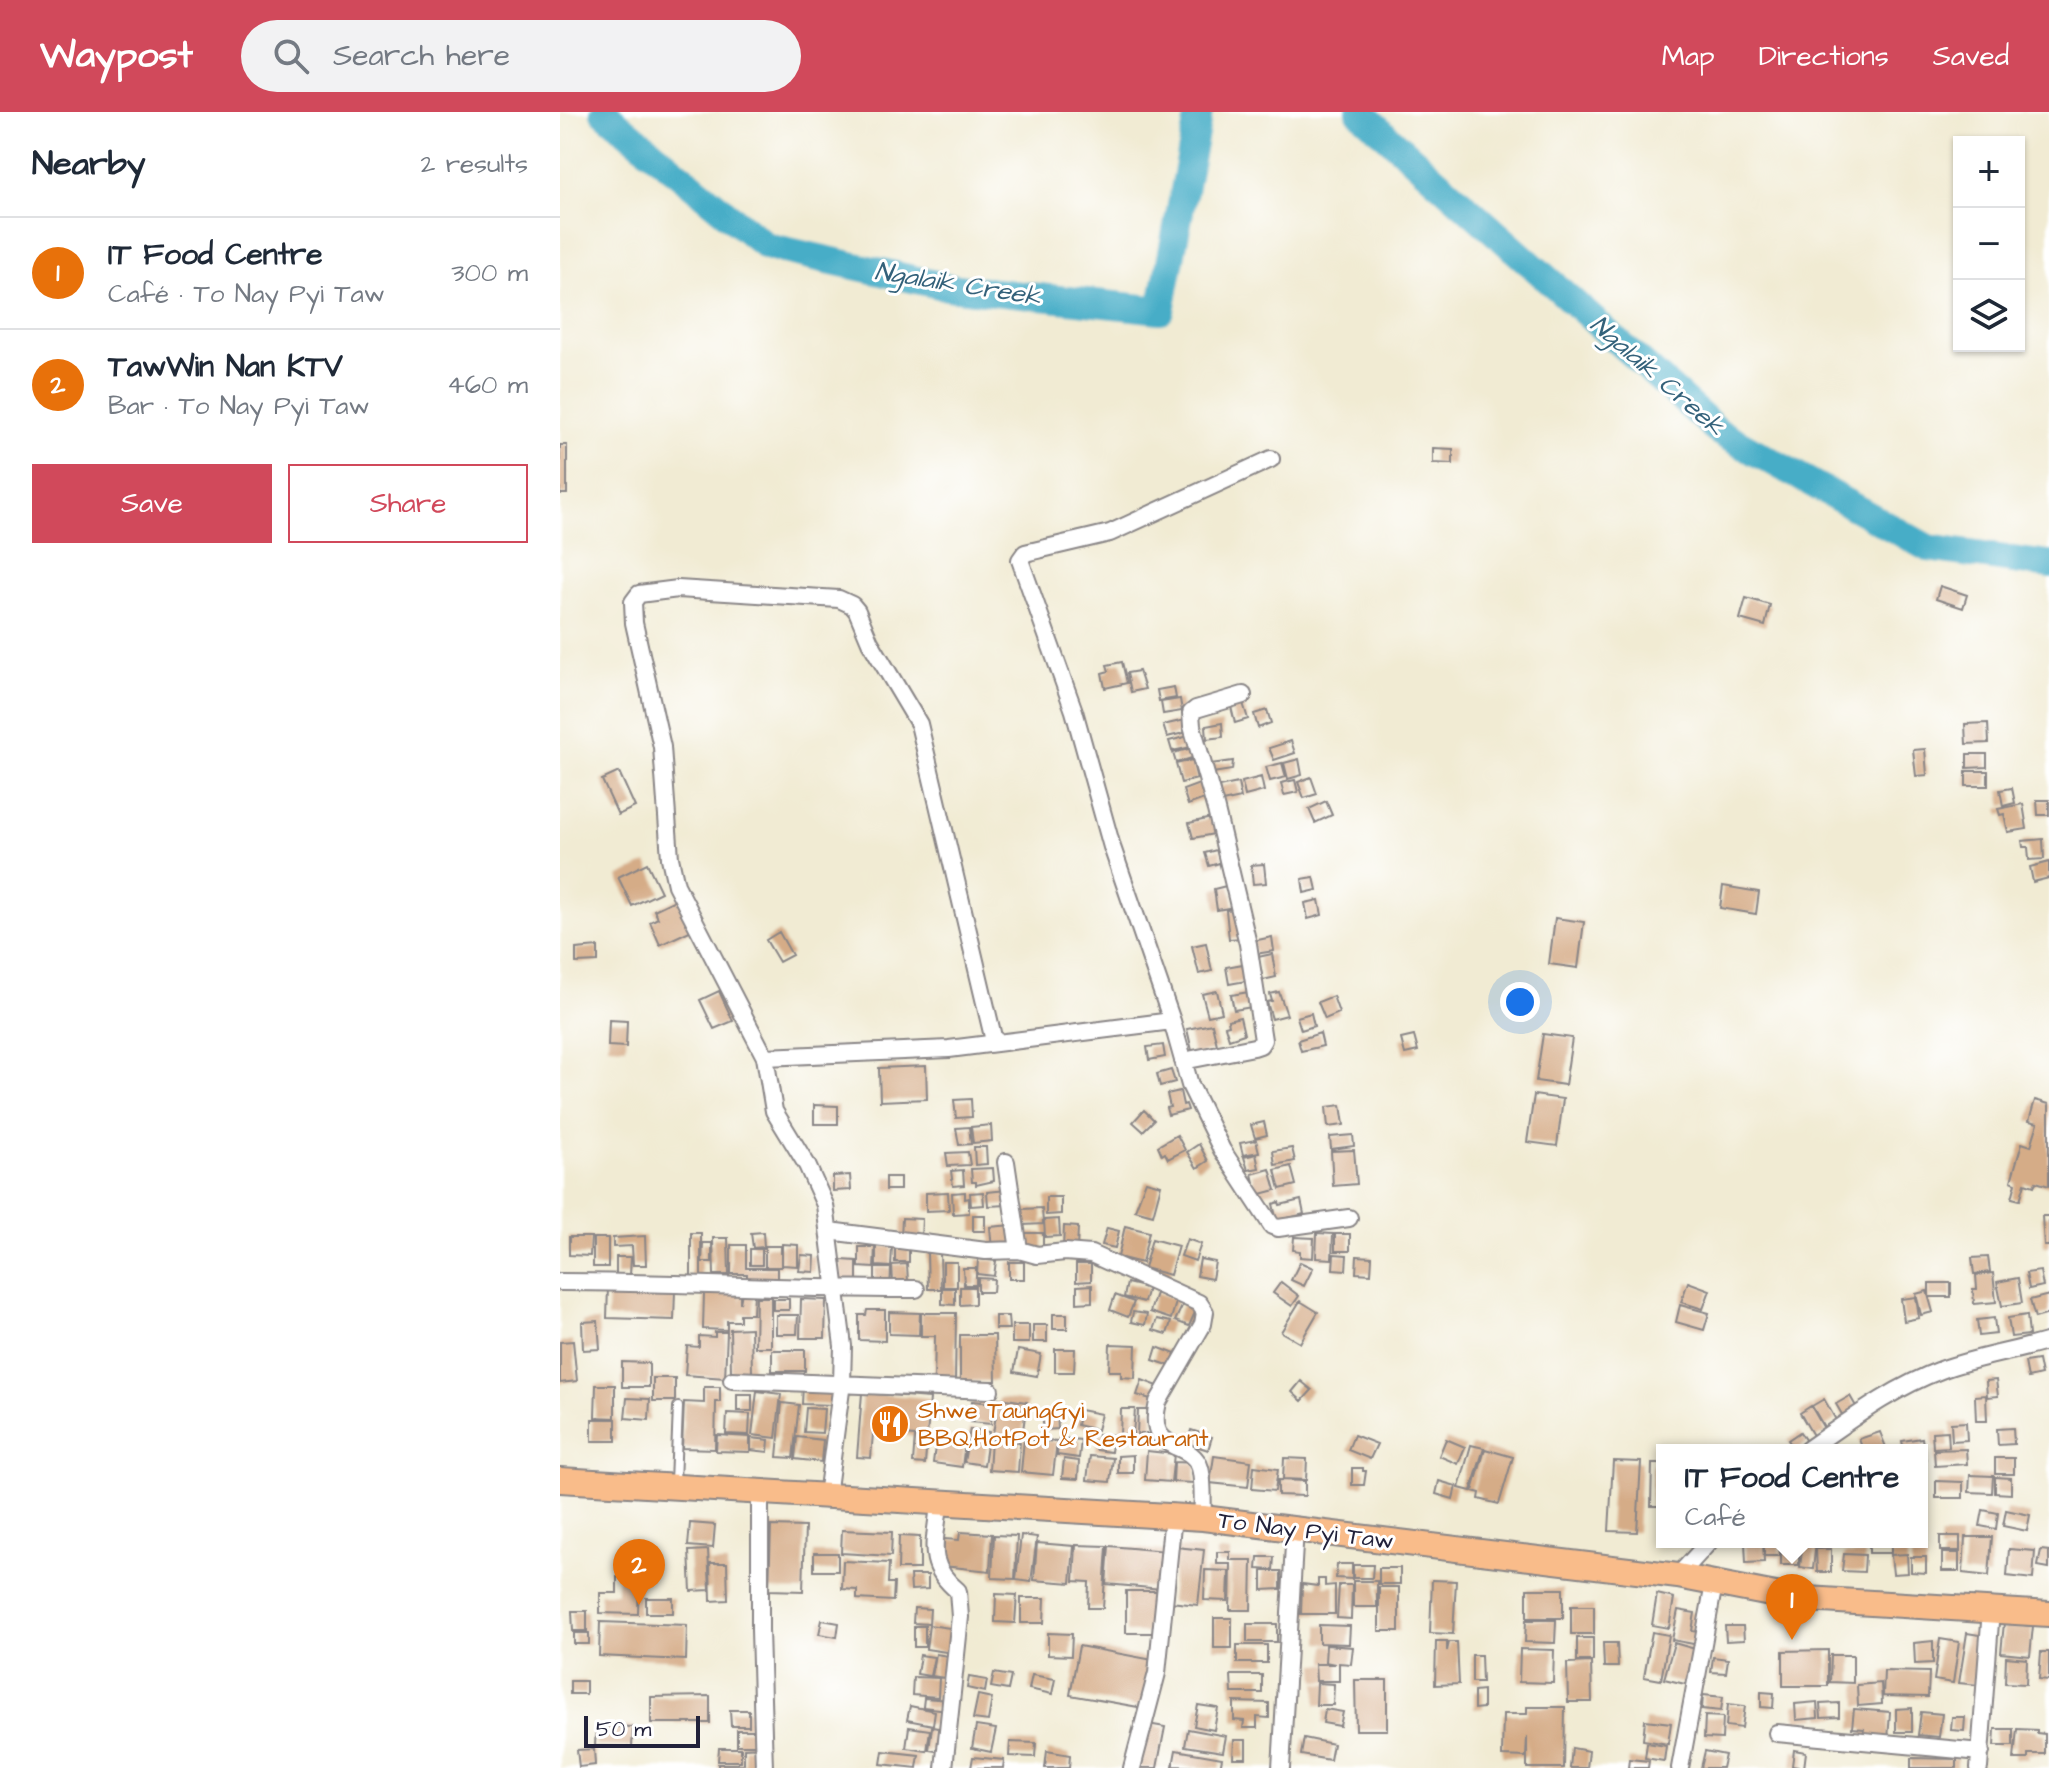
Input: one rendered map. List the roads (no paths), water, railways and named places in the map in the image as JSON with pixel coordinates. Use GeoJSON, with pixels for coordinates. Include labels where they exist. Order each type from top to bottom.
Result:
{"type":"FeatureCollection","features":[{"type":"Feature","properties":{"kind":"main road","name":"To Nay Pyi Taw"},"geometry":{"type":"LineString","coordinates":[[560,1480],[1203,1518],[1678,1576],[1791,1598],[2049,1614]]}},
{"type":"Feature","properties":{"kind":"street"},"geometry":{"type":"LineString","coordinates":[[1271,459],[1110,533],[1025,553],[1020,560],[1074,711],[1112,847],[1172,1021],[1190,1085],[1222,1150],[1272,1226],[1278,1228],[1349,1218]]}},
{"type":"Feature","properties":{"kind":"street"},"geometry":{"type":"LineString","coordinates":[[827,1496],[842,1383],[843,1346],[825,1205],[807,1165],[774,1111],[765,1057],[676,885],[670,858],[662,747],[634,623],[633,602],[639,594],[678,589],[839,599],[857,611],[870,642],[919,724],[994,1041]]}},
{"type":"Feature","properties":{"kind":"street"},"geometry":{"type":"LineString","coordinates":[[1183,1061],[1254,1047],[1263,1040],[1248,944],[1191,713],[1243,695]]}},
{"type":"Feature","properties":{"kind":"street"},"geometry":{"type":"LineString","coordinates":[[765,1057],[949,1049],[1172,1021]]}},
{"type":"Feature","properties":{"kind":"street"},"geometry":{"type":"LineString","coordinates":[[1006,1162],[1019,1250]]}},
{"type":"Feature","properties":{"kind":"street"},"geometry":{"type":"LineString","coordinates":[[829,1231],[986,1251],[1019,1250],[1037,1255],[1065,1252],[1091,1254],[1199,1303],[1205,1312],[1203,1324],[1158,1402],[1155,1416],[1156,1430],[1168,1443],[1200,1466],[1203,1518]]}},
{"type":"Feature","properties":{"kind":"street"},"geometry":{"type":"LineString","coordinates":[[560,1282],[688,1282],[835,1290],[916,1289]]}},
{"type":"Feature","properties":{"kind":"street"},"geometry":{"type":"LineString","coordinates":[[1816,1444],[1919,1379],[1957,1364],[2049,1341]]}},
{"type":"Feature","properties":{"kind":"street"},"geometry":{"type":"LineString","coordinates":[[732,1380],[990,1390]]}},
{"type":"Feature","properties":{"kind":"street"},"geometry":{"type":"LineString","coordinates":[[760,1493],[764,1768]]}},
{"type":"Feature","properties":{"kind":"street"},"geometry":{"type":"LineString","coordinates":[[939,1503],[935,1562],[939,1573],[958,1591],[960,1617],[944,1768]]}},
{"type":"Feature","properties":{"kind":"street"},"geometry":{"type":"LineString","coordinates":[[1132,1768],[1157,1673],[1173,1516]]}},
{"type":"Feature","properties":{"kind":"street"},"geometry":{"type":"LineString","coordinates":[[1281,1768],[1295,1528]]}},
{"type":"Feature","properties":{"kind":"street"},"geometry":{"type":"LineString","coordinates":[[1678,1576],[1704,1548]]}},
{"type":"Feature","properties":{"kind":"street"},"geometry":{"type":"LineString","coordinates":[[1680,1768],[1714,1584]]}},
{"type":"Feature","properties":{"kind":"street"},"geometry":{"type":"LineString","coordinates":[[1777,1733],[1980,1760],[1991,1609]]}},
{"type":"Feature","properties":{"kind":"lane"},"geometry":{"type":"LineString","coordinates":[[675,1488],[678,1407]]}},
{"type":"Feature","properties":{"kind":"waterway","name":"Ngalaik Creek"},"geometry":{"type":"LineString","coordinates":[[604,112],[766,246],[948,287],[1161,310],[1199,112]]}},
{"type":"Feature","properties":{"kind":"waterway","name":"Ngalaik Creek"},"geometry":{"type":"LineString","coordinates":[[1360,112],[1719,432],[1928,548],[2049,565]]}},
{"type":"Feature","properties":{"kind":"place","name":"Shwe TaungGyi BBQ,HotPot & Restaurant"},"geometry":{"type":"Point","coordinates":[890,1424]}},
{"type":"Feature","properties":{"kind":"place","name":"TawWin Nan KTV"},"geometry":{"type":"Point","coordinates":[639,1605]}},
{"type":"Feature","properties":{"kind":"place","name":"IT Food Centre"},"geometry":{"type":"Point","coordinates":[1792,1640]}}]}
